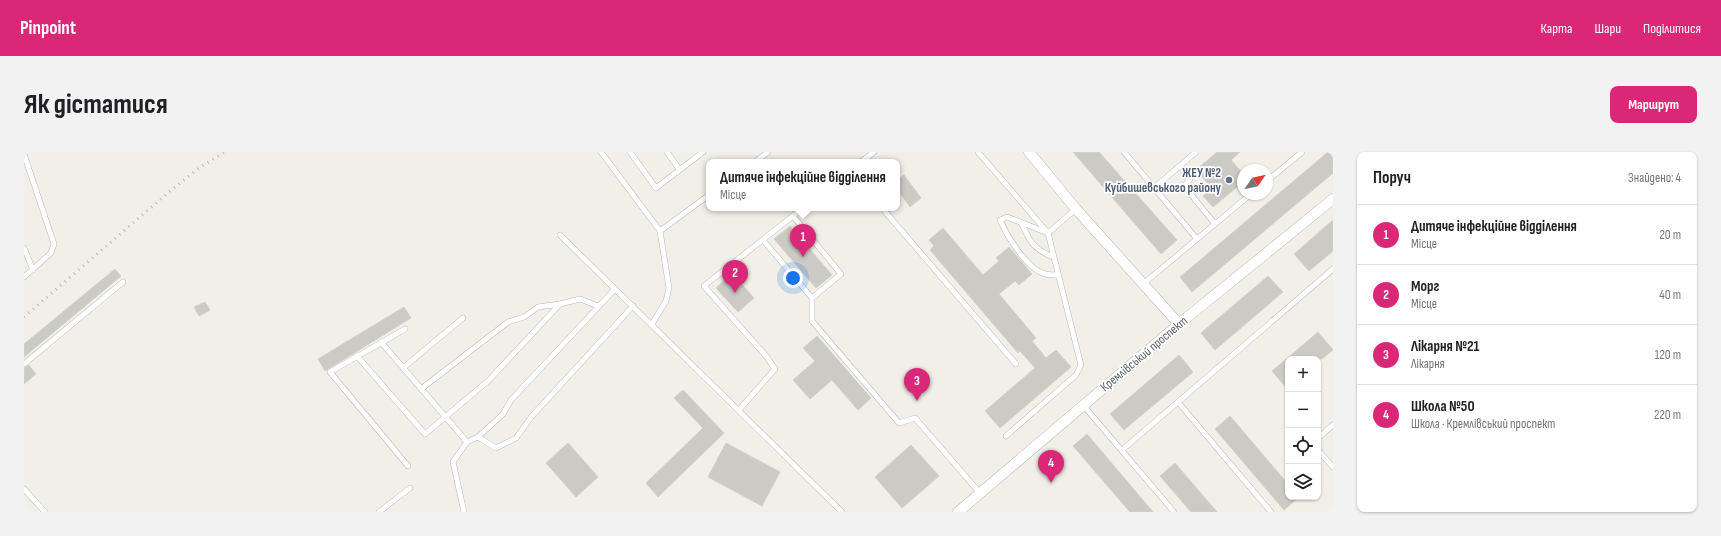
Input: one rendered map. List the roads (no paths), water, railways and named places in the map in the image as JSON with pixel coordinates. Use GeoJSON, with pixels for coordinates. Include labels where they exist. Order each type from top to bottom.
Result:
{"type":"FeatureCollection","features":[{"type":"Feature","properties":{"kind":"street"},"geometry":{"type":"LineString","coordinates":[[1029,152],[1076,209],[1179,324]]}},
{"type":"Feature","properties":{"kind":"street","name":"Кремлівський проспект"},"geometry":{"type":"LineString","coordinates":[[958,512],[1179,324],[1333,199]]}},
{"type":"Feature","properties":{"kind":"lane"},"geometry":{"type":"LineString","coordinates":[[601,152],[660,231],[669,288],[666,301],[652,324]]}},
{"type":"Feature","properties":{"kind":"lane"},"geometry":{"type":"LineString","coordinates":[[630,152],[656,188],[703,152]]}},
{"type":"Feature","properties":{"kind":"lane"},"geometry":{"type":"LineString","coordinates":[[667,152],[679,169]]}},
{"type":"Feature","properties":{"kind":"lane"},"geometry":{"type":"LineString","coordinates":[[759,159],[768,152]]}},
{"type":"Feature","properties":{"kind":"lane"},"geometry":{"type":"LineString","coordinates":[[865,159],[874,152]]}},
{"type":"Feature","properties":{"kind":"lane"},"geometry":{"type":"LineString","coordinates":[[978,152],[1048,233],[1081,365],[1076,375],[1006,436]]}},
{"type":"Feature","properties":{"kind":"lane"},"geometry":{"type":"LineString","coordinates":[[1124,152],[1197,239]]}},
{"type":"Feature","properties":{"kind":"lane"},"geometry":{"type":"LineString","coordinates":[[1154,188],[1196,152]]}},
{"type":"Feature","properties":{"kind":"lane"},"geometry":{"type":"LineString","coordinates":[[1273,176],[1302,152]]}},
{"type":"Feature","properties":{"kind":"lane"},"geometry":{"type":"LineString","coordinates":[[24,154],[54,244],[51,253],[24,277]]}},
{"type":"Feature","properties":{"kind":"lane"},"geometry":{"type":"LineString","coordinates":[[1190,179],[1184,186],[1215,224]]}},
{"type":"Feature","properties":{"kind":"lane"},"geometry":{"type":"LineString","coordinates":[[660,231],[706,197]]}},
{"type":"Feature","properties":{"kind":"lane"},"geometry":{"type":"LineString","coordinates":[[1143,284],[1244,200]]}},
{"type":"Feature","properties":{"kind":"lane"},"geometry":{"type":"LineString","coordinates":[[1048,233],[1076,209]]}},
{"type":"Feature","properties":{"kind":"lane"},"geometry":{"type":"LineString","coordinates":[[739,410],[775,369],[767,357],[704,286],[799,211]]}},
{"type":"Feature","properties":{"kind":"lane"},"geometry":{"type":"LineString","coordinates":[[885,211],[1016,364]]}},
{"type":"Feature","properties":{"kind":"lane"},"geometry":{"type":"LineString","coordinates":[[793,216],[841,274],[812,298]]}},
{"type":"Feature","properties":{"kind":"lane"},"geometry":{"type":"LineString","coordinates":[[1048,233],[1007,217],[1000,220],[1006,235],[1034,268],[1045,274],[1058,275]]}},
{"type":"Feature","properties":{"kind":"lane"},"geometry":{"type":"LineString","coordinates":[[1021,222],[1029,240],[1039,251],[1053,257]]}},
{"type":"Feature","properties":{"kind":"lane"},"geometry":{"type":"LineString","coordinates":[[560,236],[652,324],[842,512]]}},
{"type":"Feature","properties":{"kind":"lane"},"geometry":{"type":"LineString","coordinates":[[763,240],[812,298],[812,321],[899,423],[915,418],[980,493]]}},
{"type":"Feature","properties":{"kind":"lane"},"geometry":{"type":"LineString","coordinates":[[24,248],[33,270]]}},
{"type":"Feature","properties":{"kind":"lane"},"geometry":{"type":"LineString","coordinates":[[1122,450],[1333,269]]}},
{"type":"Feature","properties":{"kind":"lane"},"geometry":{"type":"LineString","coordinates":[[24,364],[123,282]]}},
{"type":"Feature","properties":{"kind":"lane"},"geometry":{"type":"LineString","coordinates":[[464,512],[453,462],[467,442],[478,437],[503,414],[511,400],[615,289]]}},
{"type":"Feature","properties":{"kind":"lane"},"geometry":{"type":"LineString","coordinates":[[421,389],[508,322],[524,317],[538,307],[580,299],[598,306]]}},
{"type":"Feature","properties":{"kind":"lane"},"geometry":{"type":"LineString","coordinates":[[357,356],[425,434],[488,381],[560,304]]}},
{"type":"Feature","properties":{"kind":"lane"},"geometry":{"type":"LineString","coordinates":[[478,437],[496,448],[516,438],[532,416],[633,306]]}},
{"type":"Feature","properties":{"kind":"lane"},"geometry":{"type":"LineString","coordinates":[[403,368],[463,318]]}},
{"type":"Feature","properties":{"kind":"lane"},"geometry":{"type":"LineString","coordinates":[[405,329],[330,372],[408,466]]}},
{"type":"Feature","properties":{"kind":"lane"},"geometry":{"type":"LineString","coordinates":[[381,342],[467,442]]}},
{"type":"Feature","properties":{"kind":"lane"},"geometry":{"type":"LineString","coordinates":[[1178,402],[1271,512]]}},
{"type":"Feature","properties":{"kind":"lane"},"geometry":{"type":"LineString","coordinates":[[1083,405],[1174,512]]}},
{"type":"Feature","properties":{"kind":"lane"},"geometry":{"type":"LineString","coordinates":[[1321,435],[1333,425]]}},
{"type":"Feature","properties":{"kind":"lane"},"geometry":{"type":"LineString","coordinates":[[1321,453],[1333,467]]}},
{"type":"Feature","properties":{"kind":"lane"},"geometry":{"type":"LineString","coordinates":[[379,512],[410,488]]}},
{"type":"Feature","properties":{"kind":"lane"},"geometry":{"type":"LineString","coordinates":[[24,489],[45,512]]}},
{"type":"Feature","properties":{"kind":"railway"},"geometry":{"type":"LineString","coordinates":[[24,317],[169,192],[199,168],[225,152]]}},
{"type":"Feature","properties":{"kind":"place","name":"ЖЕУ №2 Куйбишевського району"},"geometry":{"type":"Point","coordinates":[1229,180]}},
{"type":"Feature","properties":{"kind":"place","name":"Дитяче інфекційне відділення"},"geometry":{"type":"Point","coordinates":[803,257]}},
{"type":"Feature","properties":{"kind":"place","name":"Морг"},"geometry":{"type":"Point","coordinates":[735,293]}},
{"type":"Feature","properties":{"kind":"place","name":"Лікарня №21"},"geometry":{"type":"Point","coordinates":[917,401]}},
{"type":"Feature","properties":{"kind":"place","name":"Школа №50"},"geometry":{"type":"Point","coordinates":[1051,483]}}]}
